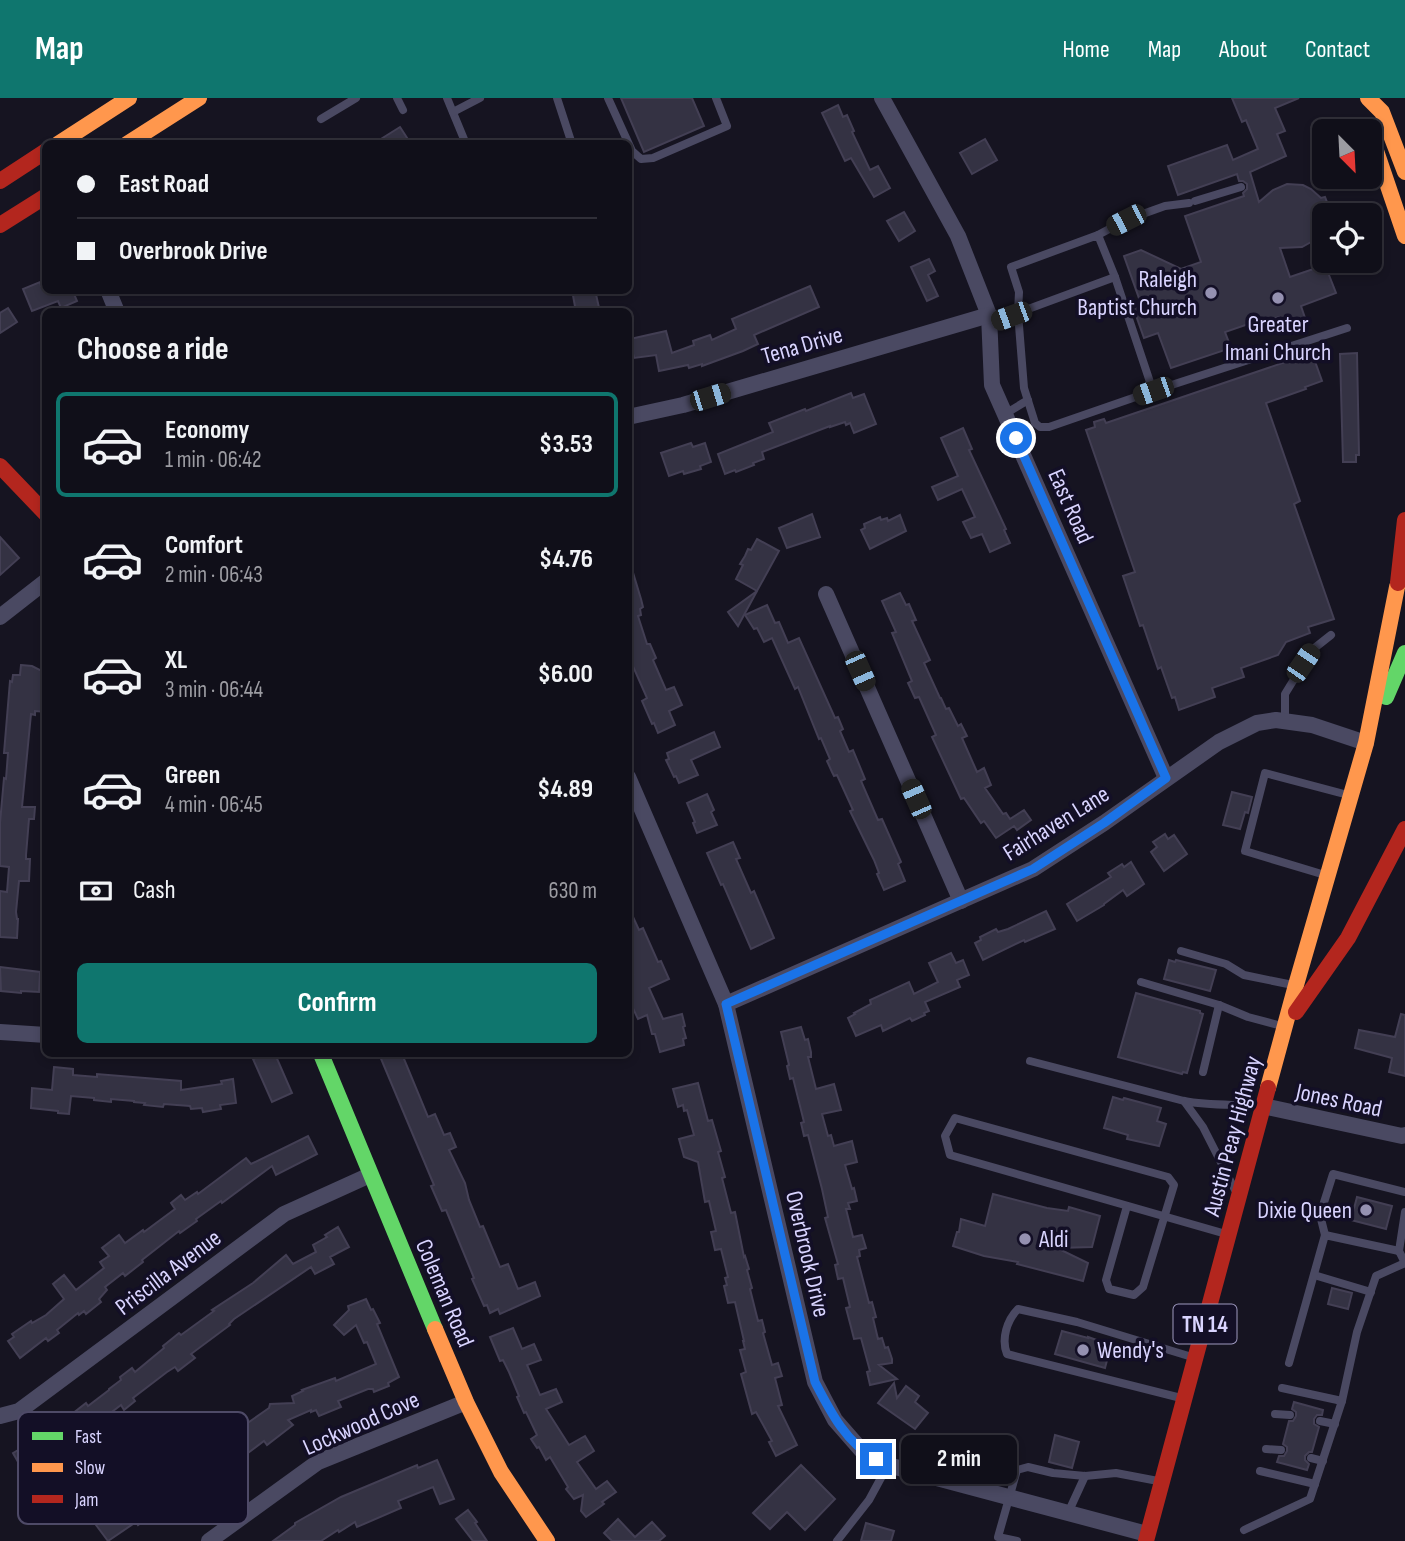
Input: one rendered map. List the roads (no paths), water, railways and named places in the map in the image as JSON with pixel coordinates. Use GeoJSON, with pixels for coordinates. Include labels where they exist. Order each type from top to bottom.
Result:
{"type":"FeatureCollection","features":[{"type":"Feature","properties":{"kind":"main road"},"geometry":{"type":"LineString","coordinates":[[64,140],[130,98]]}},
{"type":"Feature","properties":{"kind":"main road"},"geometry":{"type":"LineString","coordinates":[[132,140],[176,104],[199,98]]}},
{"type":"Feature","properties":{"kind":"main road"},"geometry":{"type":"LineString","coordinates":[[1366,119],[1367,98]]}},
{"type":"Feature","properties":{"kind":"main road"},"geometry":{"type":"LineString","coordinates":[[1367,98],[1382,112],[1405,172]]}},
{"type":"Feature","properties":{"kind":"main road"},"geometry":{"type":"LineString","coordinates":[[0,181],[42,154]]}},
{"type":"Feature","properties":{"kind":"main road"},"geometry":{"type":"LineString","coordinates":[[1382,168],[1405,236]]}},
{"type":"Feature","properties":{"kind":"main road"},"geometry":{"type":"LineString","coordinates":[[0,225],[42,198]]}},
{"type":"Feature","properties":{"kind":"main road"},"geometry":{"type":"LineString","coordinates":[[0,466],[42,510]]}},
{"type":"Feature","properties":{"kind":"main road"},"geometry":{"type":"LineString","coordinates":[[1398,587],[1405,520]]}},
{"type":"Feature","properties":{"kind":"main road","name":"Austin Peay Highway"},"geometry":{"type":"LineString","coordinates":[[1147,1538],[1296,985],[1366,743],[1398,587],[1405,567]]}},
{"type":"Feature","properties":{"kind":"main road","name":"Austin Peay Highway"},"geometry":{"type":"LineString","coordinates":[[1366,743],[1405,653]]}},
{"type":"Feature","properties":{"kind":"main road"},"geometry":{"type":"LineString","coordinates":[[1285,1027],[1348,938],[1405,829]]}},
{"type":"Feature","properties":{"kind":"main road","name":"Coleman Road"},"geometry":{"type":"LineString","coordinates":[[322,1057],[466,1402],[501,1472],[547,1541]]}},
{"type":"Feature","properties":{"kind":"street","name":"East Road"},"geometry":{"type":"LineString","coordinates":[[882,98],[958,236],[989,319],[992,385],[1166,778]]}},
{"type":"Feature","properties":{"kind":"street","name":"Tena Drive"},"geometry":{"type":"LineString","coordinates":[[632,416],[683,405],[989,319]]}},
{"type":"Feature","properties":{"kind":"street"},"geometry":{"type":"LineString","coordinates":[[0,617],[42,584]]}},
{"type":"Feature","properties":{"kind":"street"},"geometry":{"type":"LineString","coordinates":[[826,594],[961,901]]}},
{"type":"Feature","properties":{"kind":"street","name":"Fairhaven Lane"},"geometry":{"type":"LineString","coordinates":[[726,1004],[1033,869],[1219,742],[1257,723],[1276,720],[1312,725],[1366,743]]}},
{"type":"Feature","properties":{"kind":"street","name":"Overbrook Drive"},"geometry":{"type":"LineString","coordinates":[[632,786],[726,1004],[815,1382],[835,1420],[863,1452],[888,1465],[1069,1513],[1147,1538]]}},
{"type":"Feature","properties":{"kind":"street"},"geometry":{"type":"LineString","coordinates":[[0,1032],[42,1035]]}},
{"type":"Feature","properties":{"kind":"street","name":"Jones Road"},"geometry":{"type":"LineString","coordinates":[[1263,1106],[1405,1135]]}},
{"type":"Feature","properties":{"kind":"street","name":"Priscilla Avenue"},"geometry":{"type":"LineString","coordinates":[[0,1416],[19,1411],[284,1214],[370,1175]]}},
{"type":"Feature","properties":{"kind":"street","name":"Lockwood Cove"},"geometry":{"type":"LineString","coordinates":[[248,1513],[318,1462],[466,1402]]}},
{"type":"Feature","properties":{"kind":"street","name":"Lockwood Cove"},"geometry":{"type":"LineString","coordinates":[[209,1541],[232,1524]]}},
{"type":"Feature","properties":{"kind":"lane"},"geometry":{"type":"LineString","coordinates":[[321,119],[356,98]]}},
{"type":"Feature","properties":{"kind":"lane"},"geometry":{"type":"LineString","coordinates":[[397,98],[403,110]]}},
{"type":"Feature","properties":{"kind":"lane"},"geometry":{"type":"LineString","coordinates":[[447,98],[464,140]]}},
{"type":"Feature","properties":{"kind":"lane"},"geometry":{"type":"LineString","coordinates":[[453,113],[480,98]]}},
{"type":"Feature","properties":{"kind":"lane"},"geometry":{"type":"LineString","coordinates":[[556,98],[570,140]]}},
{"type":"Feature","properties":{"kind":"lane"},"geometry":{"type":"LineString","coordinates":[[608,98],[627,140]]}},
{"type":"Feature","properties":{"kind":"lane"},"geometry":{"type":"LineString","coordinates":[[632,151],[641,159],[653,158],[727,126],[716,98]]}},
{"type":"Feature","properties":{"kind":"lane"},"geometry":{"type":"LineString","coordinates":[[1241,187],[1192,202],[1165,206],[1126,220],[1097,235],[1012,265],[1019,292],[1024,388],[1035,422],[1040,427],[1049,427],[1347,328]]}},
{"type":"Feature","properties":{"kind":"lane"},"geometry":{"type":"LineString","coordinates":[[1097,235],[1115,277],[1153,391]]}},
{"type":"Feature","properties":{"kind":"lane"},"geometry":{"type":"LineString","coordinates":[[989,319],[1018,313],[1115,277]]}},
{"type":"Feature","properties":{"kind":"lane"},"geometry":{"type":"LineString","coordinates":[[1005,414],[1028,400]]}},
{"type":"Feature","properties":{"kind":"lane"},"geometry":{"type":"LineString","coordinates":[[1285,722],[1285,694],[1312,650],[1331,635]]}},
{"type":"Feature","properties":{"kind":"lane"},"geometry":{"type":"LineString","coordinates":[[1328,876],[1245,851],[1265,773],[1351,796]]}},
{"type":"Feature","properties":{"kind":"lane"},"geometry":{"type":"LineString","coordinates":[[1181,951],[1226,964],[1244,975],[1296,985]]}},
{"type":"Feature","properties":{"kind":"lane"},"geometry":{"type":"LineString","coordinates":[[1141,982],[1285,1027]]}},
{"type":"Feature","properties":{"kind":"lane"},"geometry":{"type":"LineString","coordinates":[[1203,1072],[1219,1005]]}},
{"type":"Feature","properties":{"kind":"lane"},"geometry":{"type":"LineString","coordinates":[[1030,1062],[1199,1104],[1263,1106]]}},
{"type":"Feature","properties":{"kind":"lane"},"geometry":{"type":"LineString","coordinates":[[1184,1101],[1203,1127],[1239,1197]]}},
{"type":"Feature","properties":{"kind":"lane"},"geometry":{"type":"LineString","coordinates":[[1127,1206],[1106,1280],[1109,1289],[1134,1295],[1143,1287],[1165,1217],[1174,1185],[1168,1177],[955,1118],[945,1136],[950,1155],[1127,1206],[1165,1217],[1228,1235]]}},
{"type":"Feature","properties":{"kind":"lane"},"geometry":{"type":"LineString","coordinates":[[1289,1363],[1325,1235],[1320,1215],[1333,1174],[1405,1192]]}},
{"type":"Feature","properties":{"kind":"lane"},"geometry":{"type":"LineString","coordinates":[[1244,1530],[1310,1499],[1342,1401],[1357,1332],[1376,1276],[1405,1263],[1399,1251],[1405,1212]]}},
{"type":"Feature","properties":{"kind":"lane"},"geometry":{"type":"LineString","coordinates":[[1325,1235],[1399,1251]]}},
{"type":"Feature","properties":{"kind":"lane"},"geometry":{"type":"LineString","coordinates":[[1314,1275],[1371,1292]]}},
{"type":"Feature","properties":{"kind":"lane"},"geometry":{"type":"LineString","coordinates":[[1184,1399],[1007,1354],[1003,1345],[1010,1317],[1018,1310],[1077,1322],[1195,1358]]}},
{"type":"Feature","properties":{"kind":"lane"},"geometry":{"type":"LineString","coordinates":[[1282,1388],[1342,1401]]}},
{"type":"Feature","properties":{"kind":"lane"},"geometry":{"type":"LineString","coordinates":[[1275,1414],[1290,1415]]}},
{"type":"Feature","properties":{"kind":"lane"},"geometry":{"type":"LineString","coordinates":[[1320,1421],[1335,1424]]}},
{"type":"Feature","properties":{"kind":"lane"},"geometry":{"type":"LineString","coordinates":[[1266,1449],[1281,1450]]}},
{"type":"Feature","properties":{"kind":"lane"},"geometry":{"type":"LineString","coordinates":[[1311,1458],[1323,1461]]}},
{"type":"Feature","properties":{"kind":"lane"},"geometry":{"type":"LineString","coordinates":[[836,1541],[869,1500],[888,1465]]}},
{"type":"Feature","properties":{"kind":"lane"},"geometry":{"type":"LineString","coordinates":[[1017,1541],[998,1537],[1017,1470],[1028,1467],[1085,1476],[1116,1473],[1162,1482]]}},
{"type":"Feature","properties":{"kind":"lane"},"geometry":{"type":"LineString","coordinates":[[1260,1471],[1315,1483]]}},
{"type":"Feature","properties":{"kind":"lane"},"geometry":{"type":"LineString","coordinates":[[1069,1513],[1085,1476]]}},
{"type":"Feature","properties":{"kind":"place","name":"Raleigh Baptist Church"},"geometry":{"type":"Point","coordinates":[1211,293]}},
{"type":"Feature","properties":{"kind":"place","name":"Greater Imani Church"},"geometry":{"type":"Point","coordinates":[1278,298]}},
{"type":"Feature","properties":{"kind":"place","name":"Dixie Queen"},"geometry":{"type":"Point","coordinates":[1366,1210]}},
{"type":"Feature","properties":{"kind":"place","name":"Aldi"},"geometry":{"type":"Point","coordinates":[1025,1239]}},
{"type":"Feature","properties":{"kind":"place","name":"Wendy's"},"geometry":{"type":"Point","coordinates":[1083,1350]}}]}
